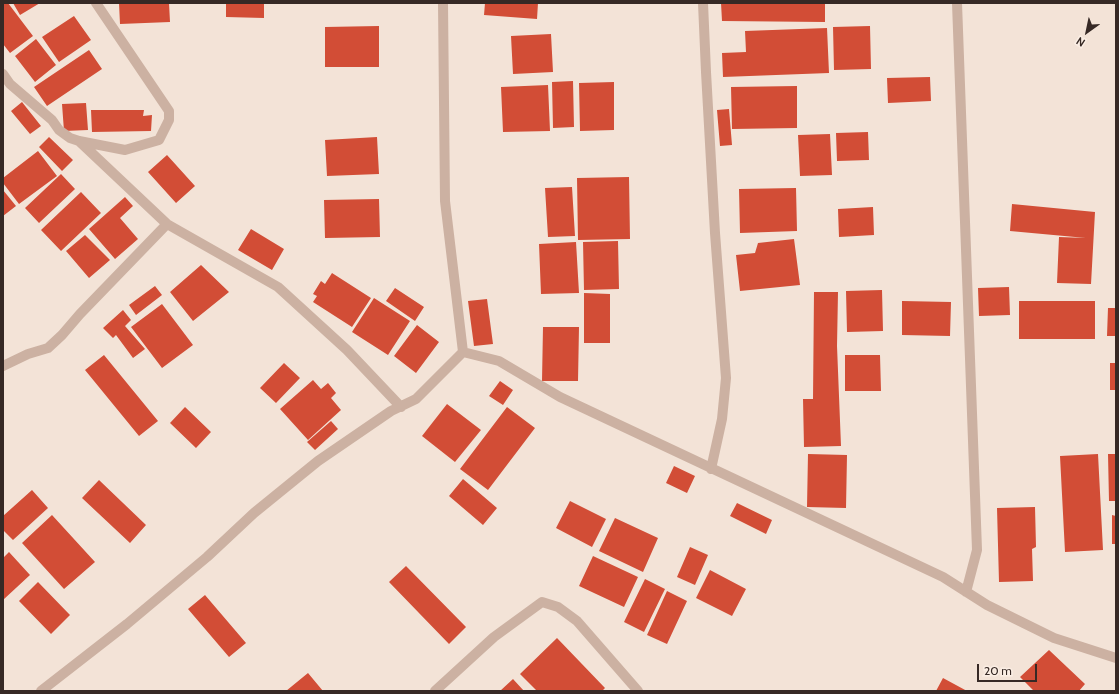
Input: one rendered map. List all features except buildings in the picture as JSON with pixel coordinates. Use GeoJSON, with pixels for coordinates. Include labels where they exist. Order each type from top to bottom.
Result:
{"type":"FeatureCollection","features":[{"type":"Feature","properties":{"kind":"street"},"geometry":{"type":"LineString","coordinates":[[3,74],[10,84],[52,120],[60,130],[70,138],[125,150],[159,140],[168,120],[169,112],[96,3]]}},
{"type":"Feature","properties":{"kind":"street"},"geometry":{"type":"LineString","coordinates":[[443,3],[445,201],[463,352]]}},
{"type":"Feature","properties":{"kind":"street"},"geometry":{"type":"LineString","coordinates":[[703,3],[715,233],[726,378],[722,419],[711,469]]}},
{"type":"Feature","properties":{"kind":"street"},"geometry":{"type":"LineString","coordinates":[[958,3],[977,550],[966,592]]}},
{"type":"Feature","properties":{"kind":"street"},"geometry":{"type":"LineString","coordinates":[[79,141],[167,224],[278,287],[347,350],[401,407]]}},
{"type":"Feature","properties":{"kind":"street"},"geometry":{"type":"LineString","coordinates":[[3,366],[28,354],[48,348],[167,224]]}},
{"type":"Feature","properties":{"kind":"street"},"geometry":{"type":"LineString","coordinates":[[41,691],[127,624],[207,557],[254,513],[318,461],[391,411],[416,399],[463,352]]}},
{"type":"Feature","properties":{"kind":"street"},"geometry":{"type":"LineString","coordinates":[[463,352],[499,361],[560,397],[943,577],[987,605],[1054,638],[1116,658]]}},
{"type":"Feature","properties":{"kind":"street"},"geometry":{"type":"LineString","coordinates":[[435,691],[494,637],[542,602],[558,607],[577,621],[638,691]]}}]}
